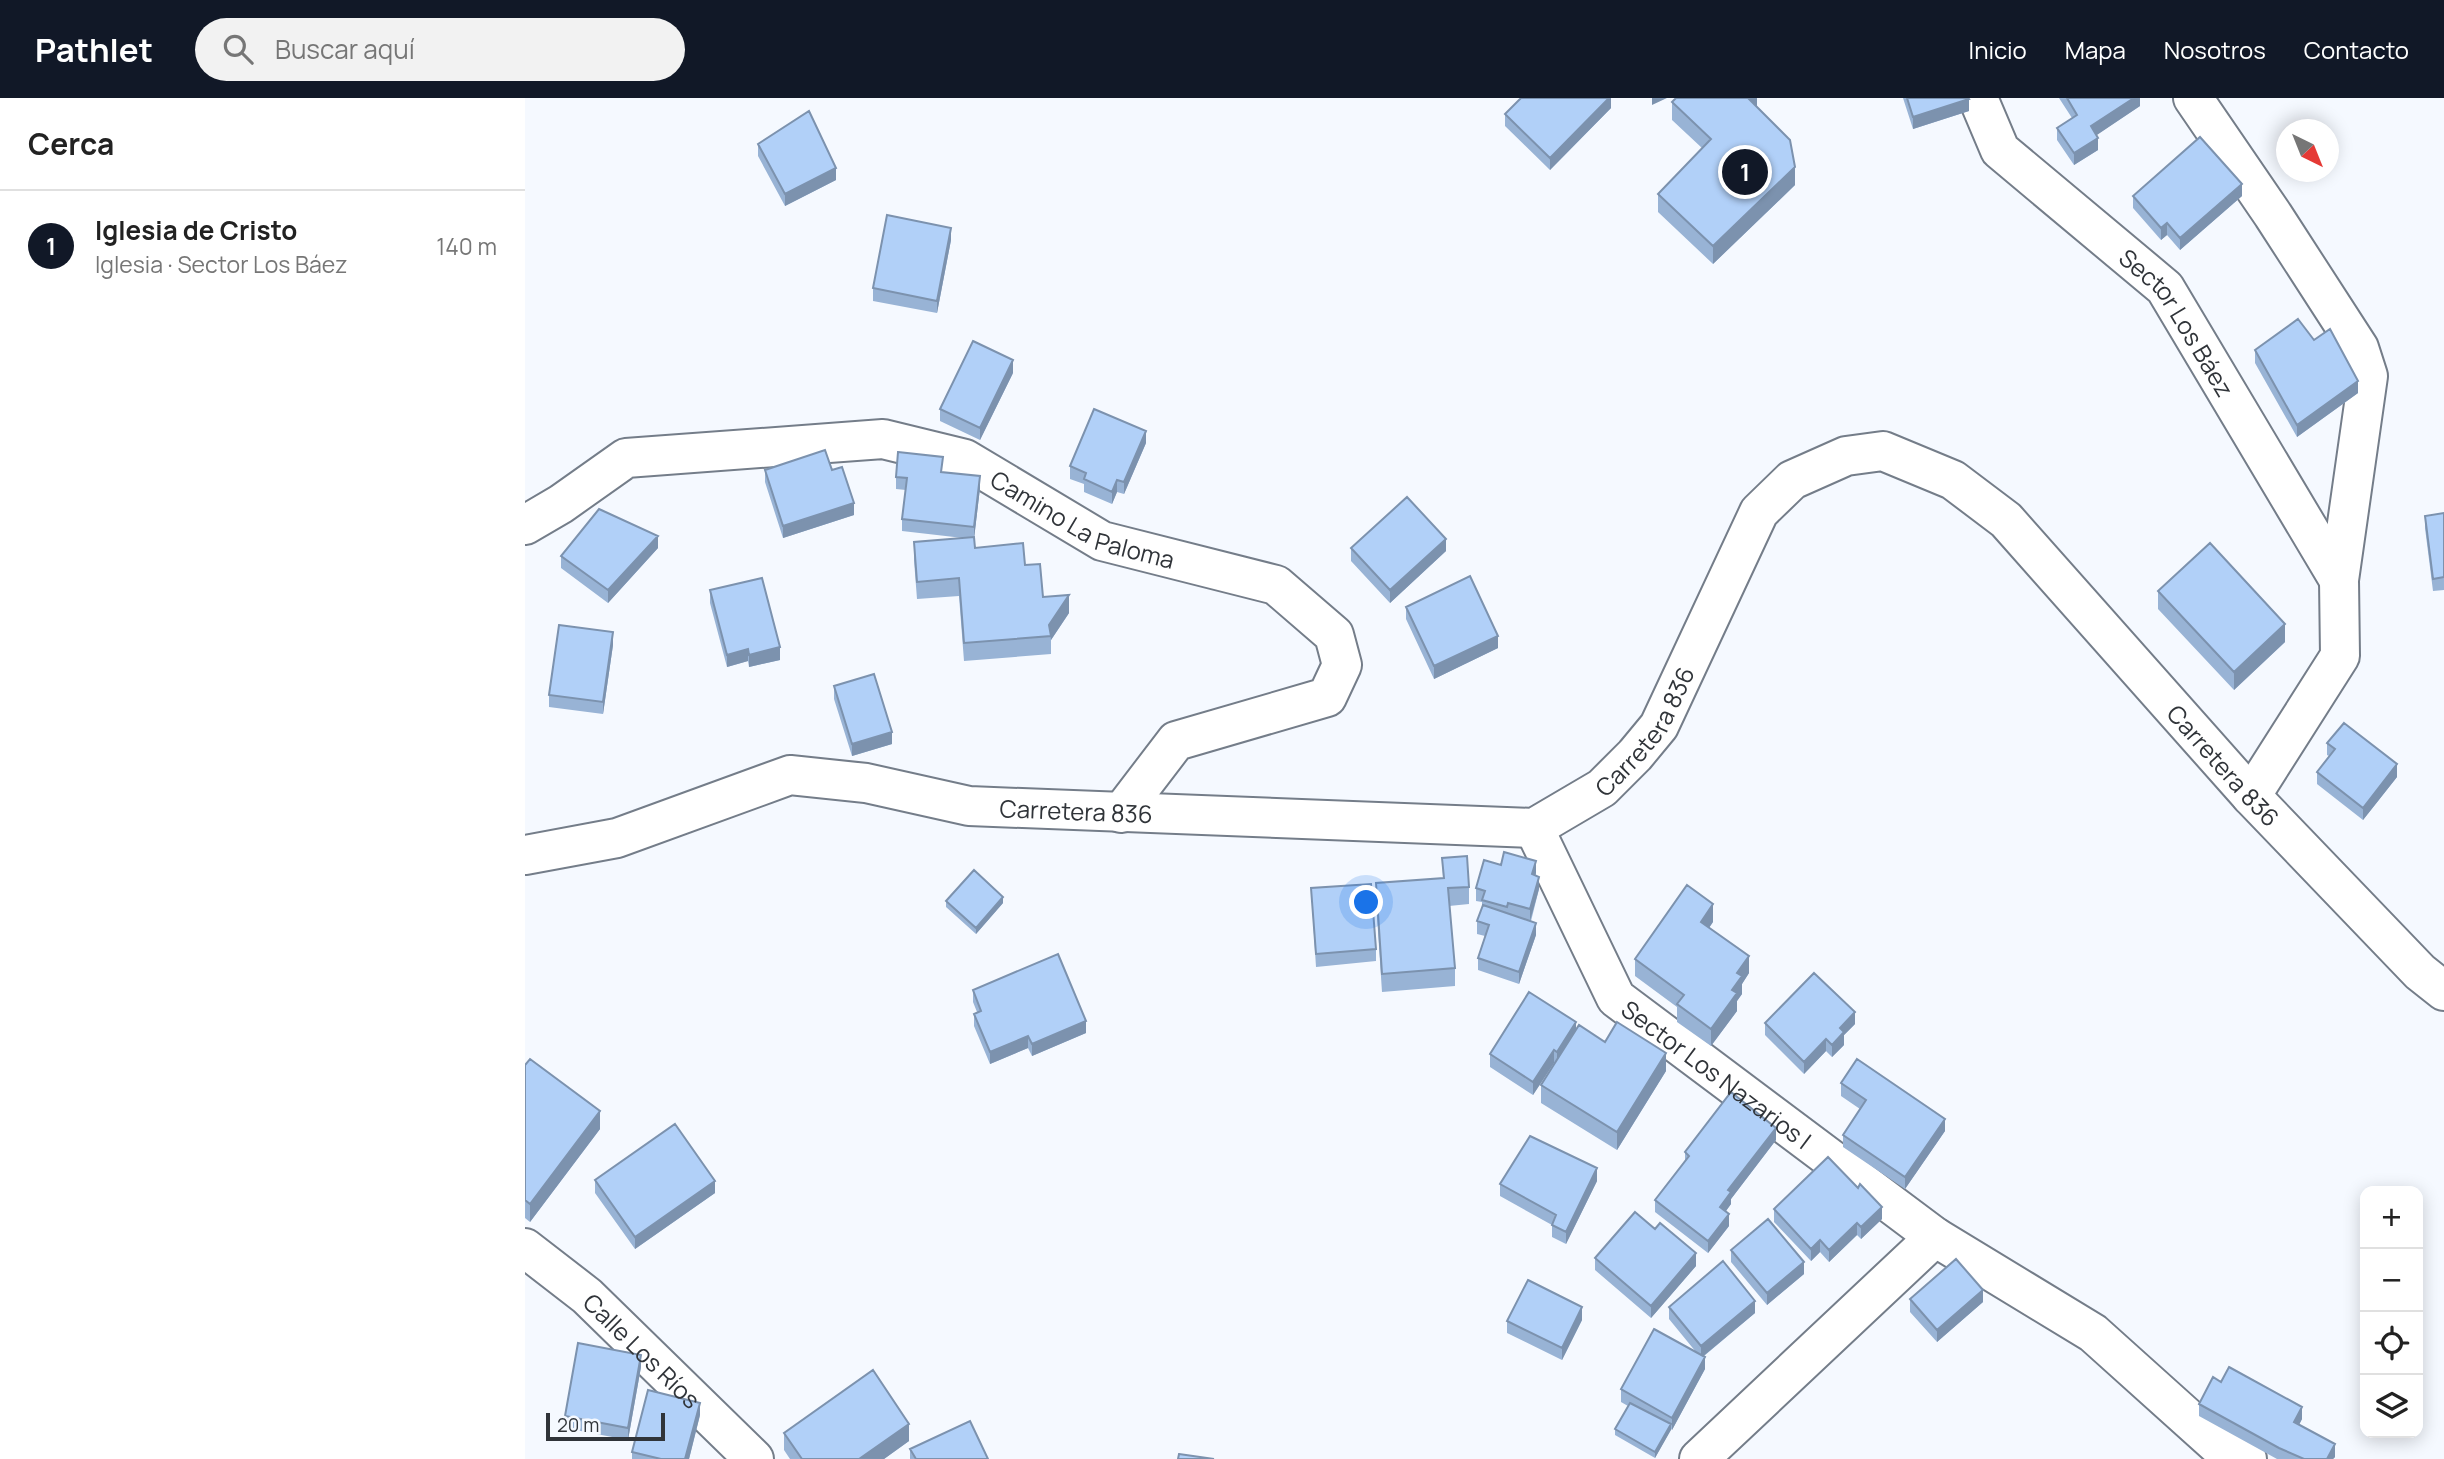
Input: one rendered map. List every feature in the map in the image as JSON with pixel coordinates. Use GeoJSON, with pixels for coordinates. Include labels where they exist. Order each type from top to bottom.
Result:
{"type":"FeatureCollection","features":[{"type":"Feature","properties":{"kind":"street","name":"Sector Los Báez"},"geometry":{"type":"LineString","coordinates":[[1978,98],[2000,150],[2165,288],[2339,580]]}},
{"type":"Feature","properties":{"kind":"street"},"geometry":{"type":"LineString","coordinates":[[2193,98],[2359,348],[2368,376],[2339,580],[2340,656],[2251,796]]}},
{"type":"Feature","properties":{"kind":"street","name":"Camino La Paloma"},"geometry":{"type":"LineString","coordinates":[[525,525],[561,504],[626,458],[883,439],[965,460],[1102,541],[1276,585],[1334,635],[1342,665],[1327,697],[1176,741],[1121,813]]}},
{"type":"Feature","properties":{"kind":"street","name":"Carretera 836"},"geometry":{"type":"LineString","coordinates":[[525,855],[617,838],[789,775],[866,783],[969,806],[1534,828],[1602,788],[1659,726],[1759,512],[1792,480],[1846,456],[1883,451],[1953,480],[2006,520],[2251,796],[2420,972],[2444,991]]}},
{"type":"Feature","properties":{"kind":"street","name":"Sector Los Nazarios I"},"geometry":{"type":"LineString","coordinates":[[1534,828],[1616,998],[1935,1237],[2093,1333],[2222,1449],[2247,1459]]}},
{"type":"Feature","properties":{"kind":"street"},"geometry":{"type":"LineString","coordinates":[[1699,1459],[1935,1237]]}},
{"type":"Feature","properties":{"kind":"street","name":"Calle Los Ríos"},"geometry":{"type":"LineString","coordinates":[[525,1248],[587,1296],[754,1459]]}},
{"type":"Feature","properties":{"kind":"building"},"geometry":{"type":"Polygon","coordinates":[[[1521,98],[1609,98],[1550,158],[1505,114],[1521,98]]]}},
{"type":"Feature","properties":{"kind":"building"},"geometry":{"type":"Polygon","coordinates":[[[1676,98],[1748,98],[1790,140],[1795,167],[1713,246],[1658,194],[1711,139],[1672,102],[1676,98]]]}},
{"type":"Feature","properties":{"kind":"building"},"geometry":{"type":"Polygon","coordinates":[[[1907,98],[1968,98],[1969,99],[1913,117],[1907,98]]]}},
{"type":"Feature","properties":{"kind":"building"},"geometry":{"type":"Polygon","coordinates":[[[2067,98],[2134,98],[2091,126],[2098,138],[2074,153],[2057,128],[2077,115],[2067,98]]]}},
{"type":"Feature","properties":{"kind":"building"},"geometry":{"type":"Polygon","coordinates":[[[809,111],[836,168],[785,194],[758,144],[809,111]]]}},
{"type":"Feature","properties":{"kind":"building"},"geometry":{"type":"Polygon","coordinates":[[[2200,137],[2242,184],[2180,238],[2167,223],[2161,228],[2133,196],[2200,137]]]}},
{"type":"Feature","properties":{"kind":"building"},"geometry":{"type":"Polygon","coordinates":[[[887,215],[951,228],[937,301],[873,288],[887,215]]]}},
{"type":"Feature","properties":{"kind":"building"},"geometry":{"type":"Polygon","coordinates":[[[2298,319],[2314,340],[2330,329],[2358,381],[2297,425],[2255,350],[2298,319]]]}},
{"type":"Feature","properties":{"kind":"building"},"geometry":{"type":"Polygon","coordinates":[[[973,341],[1013,360],[980,428],[940,409],[973,341]]]}},
{"type":"Feature","properties":{"kind":"building"},"geometry":{"type":"Polygon","coordinates":[[[1094,409],[1146,431],[1124,482],[1117,480],[1112,492],[1084,479],[1086,473],[1070,466],[1094,409]]]}},
{"type":"Feature","properties":{"kind":"building"},"geometry":{"type":"Polygon","coordinates":[[[825,450],[832,470],[842,467],[854,503],[783,526],[765,470],[825,450]]]}},
{"type":"Feature","properties":{"kind":"building"},"geometry":{"type":"Polygon","coordinates":[[[898,452],[943,457],[941,472],[980,476],[974,527],[902,519],[907,478],[896,477],[898,452]]]}},
{"type":"Feature","properties":{"kind":"building"},"geometry":{"type":"Polygon","coordinates":[[[1407,497],[1446,539],[1390,590],[1351,548],[1407,497]]]}},
{"type":"Feature","properties":{"kind":"building"},"geometry":{"type":"Polygon","coordinates":[[[599,509],[658,536],[608,590],[561,556],[599,509]]]}},
{"type":"Feature","properties":{"kind":"building"},"geometry":{"type":"Polygon","coordinates":[[[2444,513],[2444,577],[2433,579],[2425,516],[2444,513]]]}},
{"type":"Feature","properties":{"kind":"building"},"geometry":{"type":"Polygon","coordinates":[[[974,537],[975,548],[1023,543],[1025,565],[1040,564],[1043,597],[1069,595],[1049,625],[1051,636],[964,643],[959,578],[917,582],[914,542],[974,537]]]}},
{"type":"Feature","properties":{"kind":"building"},"geometry":{"type":"Polygon","coordinates":[[[2210,543],[2285,624],[2234,672],[2158,591],[2210,543]]]}},
{"type":"Feature","properties":{"kind":"building"},"geometry":{"type":"Polygon","coordinates":[[[1470,576],[1498,636],[1434,666],[1406,607],[1470,576]]]}},
{"type":"Feature","properties":{"kind":"building"},"geometry":{"type":"Polygon","coordinates":[[[762,578],[780,647],[749,655],[748,649],[727,655],[710,590],[762,578]]]}},
{"type":"Feature","properties":{"kind":"building"},"geometry":{"type":"Polygon","coordinates":[[[559,625],[613,632],[603,702],[549,695],[559,625]]]}},
{"type":"Feature","properties":{"kind":"building"},"geometry":{"type":"Polygon","coordinates":[[[874,674],[892,732],[852,744],[834,686],[874,674]]]}},
{"type":"Feature","properties":{"kind":"building"},"geometry":{"type":"Polygon","coordinates":[[[2344,723],[2397,764],[2363,808],[2317,772],[2335,749],[2327,743],[2344,723]]]}},
{"type":"Feature","properties":{"kind":"building"},"geometry":{"type":"Polygon","coordinates":[[[1504,852],[1536,861],[1532,874],[1539,877],[1530,909],[1508,903],[1507,907],[1482,900],[1485,891],[1476,888],[1484,860],[1501,865],[1504,852]]]}},
{"type":"Feature","properties":{"kind":"building"},"geometry":{"type":"Polygon","coordinates":[[[1467,856],[1469,887],[1448,888],[1455,968],[1382,974],[1376,883],[1444,878],[1442,858],[1467,856]]]}},
{"type":"Feature","properties":{"kind":"building"},"geometry":{"type":"Polygon","coordinates":[[[974,870],[1003,897],[976,928],[946,901],[974,870]]]}},
{"type":"Feature","properties":{"kind":"building"},"geometry":{"type":"Polygon","coordinates":[[[1371,884],[1376,949],[1316,954],[1311,888],[1371,884]]]}},
{"type":"Feature","properties":{"kind":"building"},"geometry":{"type":"Polygon","coordinates":[[[1687,885],[1713,904],[1701,922],[1749,956],[1737,973],[1742,976],[1732,990],[1737,993],[1711,1029],[1677,1004],[1684,995],[1635,959],[1687,885]]]}},
{"type":"Feature","properties":{"kind":"building"},"geometry":{"type":"Polygon","coordinates":[[[1483,905],[1536,923],[1519,972],[1478,958],[1489,925],[1477,921],[1483,905]]]}},
{"type":"Feature","properties":{"kind":"building"},"geometry":{"type":"Polygon","coordinates":[[[1058,954],[1086,1021],[1032,1044],[1028,1036],[990,1052],[974,1014],[981,1011],[973,990],[1058,954]]]}},
{"type":"Feature","properties":{"kind":"building"},"geometry":{"type":"Polygon","coordinates":[[[1814,973],[1855,1012],[1840,1028],[1844,1032],[1832,1045],[1826,1039],[1804,1062],[1765,1023],[1814,973]]]}},
{"type":"Feature","properties":{"kind":"building"},"geometry":{"type":"Polygon","coordinates":[[[1529,992],[1576,1022],[1533,1082],[1490,1054],[1529,992]]]}},
{"type":"Feature","properties":{"kind":"building"},"geometry":{"type":"Polygon","coordinates":[[[1617,1022],[1666,1053],[1617,1132],[1541,1085],[1579,1025],[1605,1042],[1617,1022]]]}},
{"type":"Feature","properties":{"kind":"building"},"geometry":{"type":"Polygon","coordinates":[[[530,1059],[600,1111],[530,1204],[525,1200],[525,1065],[530,1059]]]}},
{"type":"Feature","properties":{"kind":"building"},"geometry":{"type":"Polygon","coordinates":[[[1857,1059],[1945,1119],[1905,1177],[1843,1135],[1866,1100],[1841,1083],[1857,1059]]]}},
{"type":"Feature","properties":{"kind":"building"},"geometry":{"type":"Polygon","coordinates":[[[1731,1092],[1776,1128],[1728,1190],[1731,1192],[1720,1207],[1729,1214],[1708,1241],[1655,1200],[1689,1156],[1685,1152],[1731,1092]]]}},
{"type":"Feature","properties":{"kind":"building"},"geometry":{"type":"Polygon","coordinates":[[[675,1124],[715,1181],[635,1237],[595,1180],[675,1124]]]}},
{"type":"Feature","properties":{"kind":"building"},"geometry":{"type":"Polygon","coordinates":[[[1530,1136],[1597,1168],[1566,1232],[1552,1225],[1556,1215],[1500,1184],[1530,1136]]]}},
{"type":"Feature","properties":{"kind":"building"},"geometry":{"type":"Polygon","coordinates":[[[1828,1157],[1858,1188],[1860,1184],[1882,1207],[1861,1227],[1857,1223],[1829,1250],[1820,1240],[1811,1249],[1774,1209],[1828,1157]]]}},
{"type":"Feature","properties":{"kind":"building"},"geometry":{"type":"Polygon","coordinates":[[[1635,1212],[1655,1229],[1660,1223],[1696,1253],[1651,1306],[1595,1258],[1635,1212]]]}},
{"type":"Feature","properties":{"kind":"building"},"geometry":{"type":"Polygon","coordinates":[[[1768,1219],[1804,1262],[1767,1293],[1731,1250],[1768,1219]]]}},
{"type":"Feature","properties":{"kind":"building"},"geometry":{"type":"Polygon","coordinates":[[[1956,1259],[1983,1290],[1937,1330],[1910,1299],[1956,1259]]]}},
{"type":"Feature","properties":{"kind":"building"},"geometry":{"type":"Polygon","coordinates":[[[1723,1261],[1755,1301],[1701,1346],[1669,1307],[1723,1261]]]}},
{"type":"Feature","properties":{"kind":"building"},"geometry":{"type":"Polygon","coordinates":[[[1528,1280],[1582,1307],[1562,1348],[1507,1321],[1528,1280]]]}},
{"type":"Feature","properties":{"kind":"building"},"geometry":{"type":"Polygon","coordinates":[[[1654,1329],[1705,1357],[1672,1418],[1621,1389],[1654,1329]]]}},
{"type":"Feature","properties":{"kind":"building"},"geometry":{"type":"Polygon","coordinates":[[[578,1343],[641,1355],[628,1428],[565,1416],[578,1343]]]}},
{"type":"Feature","properties":{"kind":"building"},"geometry":{"type":"Polygon","coordinates":[[[2229,1367],[2302,1407],[2294,1422],[2335,1444],[2327,1459],[2304,1459],[2199,1404],[2213,1377],[2221,1382],[2229,1367]]]}},
{"type":"Feature","properties":{"kind":"building"},"geometry":{"type":"Polygon","coordinates":[[[873,1370],[909,1424],[859,1459],[802,1459],[784,1433],[873,1370]]]}},
{"type":"Feature","properties":{"kind":"building"},"geometry":{"type":"Polygon","coordinates":[[[648,1390],[700,1403],[685,1459],[661,1459],[632,1452],[648,1390]]]}},
{"type":"Feature","properties":{"kind":"building"},"geometry":{"type":"Polygon","coordinates":[[[1630,1403],[1671,1424],[1655,1452],[1615,1429],[1630,1403]]]}},
{"type":"Feature","properties":{"kind":"building"},"geometry":{"type":"Polygon","coordinates":[[[970,1421],[988,1459],[916,1459],[910,1449],[970,1421]]]}},
{"type":"Feature","properties":{"kind":"building"},"geometry":{"type":"Polygon","coordinates":[[[1179,1454],[1214,1459],[1178,1459],[1179,1454]]]}},
{"type":"Feature","properties":{"kind":"place","name":"Iglesia de Cristo"},"geometry":{"type":"Point","coordinates":[1745,172]}}]}
